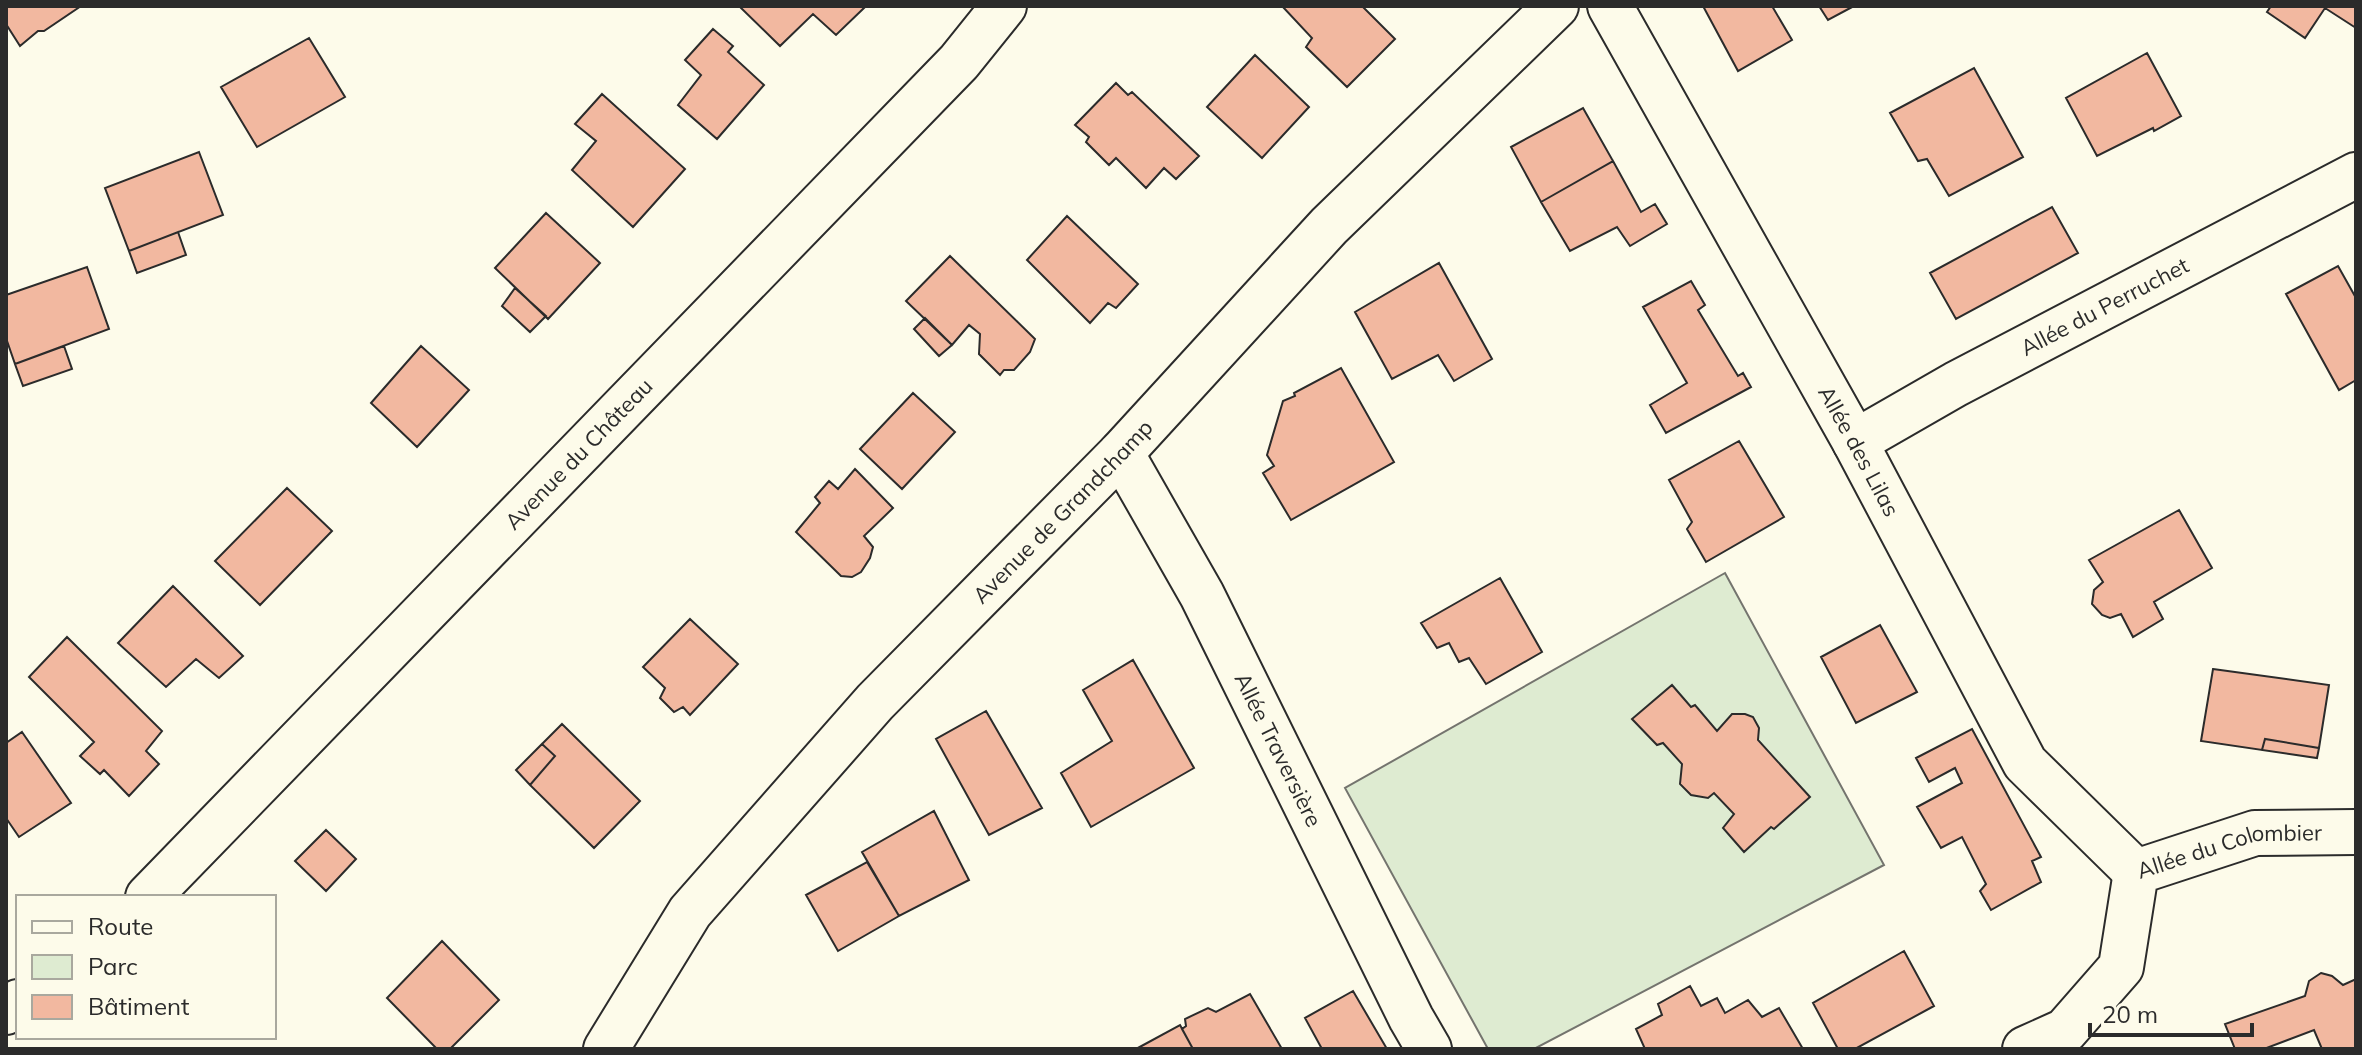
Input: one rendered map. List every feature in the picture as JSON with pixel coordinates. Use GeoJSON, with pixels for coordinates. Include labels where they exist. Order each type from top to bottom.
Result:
{"type":"FeatureCollection","features":[{"type":"Feature","properties":{"kind":"street","name":"Avenue du Château"},"geometry":{"type":"LineString","coordinates":[[150,895],[959,62],[1004,6]]}},
{"type":"Feature","properties":{"kind":"street","name":"Avenue de Grandchamp"},"geometry":{"type":"LineString","coordinates":[[606,1049],[690,912],[875,702],[1121,453],[1329,226],[1556,6]]}},
{"type":"Feature","properties":{"kind":"street","name":"Allée des Lilas"},"geometry":{"type":"LineString","coordinates":[[1610,6],[1855,442],[2025,763],[2136,872]]}},
{"type":"Feature","properties":{"kind":"street","name":"Allée du Perruchet"},"geometry":{"type":"LineString","coordinates":[[1855,442],[1956,384],[2356,175]]}},
{"type":"Feature","properties":{"kind":"street","name":"Allée Traversière"},"geometry":{"type":"LineString","coordinates":[[1121,453],[1202,595],[1429,1049]]}},
{"type":"Feature","properties":{"kind":"street","name":"Allée du Colombier"},"geometry":{"type":"LineString","coordinates":[[2025,1049],[2065,1031],[2121,967],[2136,872],[2255,833],[2356,832]]}},
{"type":"Feature","properties":{"kind":"green space"},"geometry":{"type":"Polygon","coordinates":[[[1725,573],[1884,865],[1534,1049],[1488,1049],[1345,788],[1725,573]]]}},
{"type":"Feature","properties":{"kind":"building"},"geometry":{"type":"Polygon","coordinates":[[[6,6],[81,6],[44,31],[38,31],[20,46],[6,24],[6,6]]]}},
{"type":"Feature","properties":{"kind":"building"},"geometry":{"type":"Polygon","coordinates":[[[739,6],[865,7],[836,35],[813,14],[780,46],[739,6]]]}},
{"type":"Feature","properties":{"kind":"building"},"geometry":{"type":"Polygon","coordinates":[[[1282,6],[1362,6],[1395,39],[1347,87],[1306,47],[1312,38],[1282,6]]]}},
{"type":"Feature","properties":{"kind":"building"},"geometry":{"type":"Polygon","coordinates":[[[1703,6],[1772,6],[1792,40],[1738,71],[1703,6]]]}},
{"type":"Feature","properties":{"kind":"building"},"geometry":{"type":"Polygon","coordinates":[[[1819,6],[1854,6],[1828,20],[1819,6]]]}},
{"type":"Feature","properties":{"kind":"building"},"geometry":{"type":"Polygon","coordinates":[[[2271,6],[2356,6],[2356,28],[2325,8],[2305,38],[2267,12],[2271,6]]]}},
{"type":"Feature","properties":{"kind":"building"},"geometry":{"type":"Polygon","coordinates":[[[713,29],[733,46],[728,52],[764,85],[717,139],[678,105],[701,75],[685,60],[713,29]]]}},
{"type":"Feature","properties":{"kind":"building"},"geometry":{"type":"Polygon","coordinates":[[[309,38],[345,97],[257,147],[221,87],[309,38]]]}},
{"type":"Feature","properties":{"kind":"building"},"geometry":{"type":"Polygon","coordinates":[[[2147,53],[2181,116],[2097,156],[2066,98],[2147,53]]]}},
{"type":"Feature","properties":{"kind":"building"},"geometry":{"type":"Polygon","coordinates":[[[1255,55],[1309,107],[1262,158],[1207,107],[1255,55]]]}},
{"type":"Feature","properties":{"kind":"building"},"geometry":{"type":"Polygon","coordinates":[[[1974,68],[2023,157],[1949,196],[1927,159],[1918,161],[1890,113],[1974,68]]]}},
{"type":"Feature","properties":{"kind":"building"},"geometry":{"type":"Polygon","coordinates":[[[1116,83],[1128,95],[1132,92],[1199,156],[1176,179],[1164,168],[1146,188],[1116,158],[1109,165],[1086,142],[1089,137],[1075,125],[1116,83]]]}},
{"type":"Feature","properties":{"kind":"building"},"geometry":{"type":"Polygon","coordinates":[[[602,94],[685,169],[633,227],[572,170],[596,141],[575,124],[602,94]]]}},
{"type":"Feature","properties":{"kind":"building"},"geometry":{"type":"Polygon","coordinates":[[[1583,108],[1613,161],[1541,202],[1511,147],[1583,108]]]}},
{"type":"Feature","properties":{"kind":"building"},"geometry":{"type":"Polygon","coordinates":[[[199,152],[223,215],[129,251],[105,188],[199,152]]]}},
{"type":"Feature","properties":{"kind":"building"},"geometry":{"type":"Polygon","coordinates":[[[1613,161],[1641,212],[1655,204],[1667,224],[1630,246],[1617,227],[1570,251],[1541,202],[1613,161]]]}},
{"type":"Feature","properties":{"kind":"building"},"geometry":{"type":"Polygon","coordinates":[[[2052,207],[2078,253],[1956,319],[1930,273],[2052,207]]]}},
{"type":"Feature","properties":{"kind":"building"},"geometry":{"type":"Polygon","coordinates":[[[546,213],[600,263],[548,319],[495,268],[546,213]]]}},
{"type":"Feature","properties":{"kind":"building"},"geometry":{"type":"Polygon","coordinates":[[[1067,216],[1138,284],[1116,308],[1108,303],[1090,323],[1027,260],[1067,216]]]}},
{"type":"Feature","properties":{"kind":"building"},"geometry":{"type":"Polygon","coordinates":[[[178,232],[186,255],[137,273],[129,251],[178,232]]]}},
{"type":"Feature","properties":{"kind":"building"},"geometry":{"type":"Polygon","coordinates":[[[950,256],[1035,339],[1030,352],[1014,370],[1004,370],[1000,375],[979,354],[980,334],[969,325],[952,345],[906,301],[950,256]]]}},
{"type":"Feature","properties":{"kind":"building"},"geometry":{"type":"Polygon","coordinates":[[[1439,263],[1492,359],[1454,381],[1438,355],[1392,379],[1355,312],[1439,263]]]}},
{"type":"Feature","properties":{"kind":"building"},"geometry":{"type":"Polygon","coordinates":[[[2338,266],[2356,298],[2356,380],[2339,390],[2286,294],[2338,266]]]}},
{"type":"Feature","properties":{"kind":"building"},"geometry":{"type":"Polygon","coordinates":[[[87,267],[109,329],[15,364],[6,338],[6,295],[87,267]]]}},
{"type":"Feature","properties":{"kind":"building"},"geometry":{"type":"Polygon","coordinates":[[[1691,281],[1705,305],[1698,310],[1738,376],[1743,373],[1751,387],[1666,433],[1650,405],[1687,383],[1643,307],[1691,281]]]}},
{"type":"Feature","properties":{"kind":"building"},"geometry":{"type":"Polygon","coordinates":[[[515,288],[546,316],[530,332],[502,306],[515,288]]]}},
{"type":"Feature","properties":{"kind":"building"},"geometry":{"type":"Polygon","coordinates":[[[925,318],[952,345],[939,356],[914,329],[925,318]]]}},
{"type":"Feature","properties":{"kind":"building"},"geometry":{"type":"Polygon","coordinates":[[[64,346],[72,369],[23,386],[15,364],[64,346]]]}},
{"type":"Feature","properties":{"kind":"building"},"geometry":{"type":"Polygon","coordinates":[[[421,346],[469,390],[417,447],[371,403],[421,346]]]}},
{"type":"Feature","properties":{"kind":"building"},"geometry":{"type":"Polygon","coordinates":[[[1341,368],[1394,462],[1291,520],[1263,473],[1274,466],[1267,455],[1283,401],[1341,368]]]}},
{"type":"Feature","properties":{"kind":"building"},"geometry":{"type":"Polygon","coordinates":[[[913,393],[955,432],[902,489],[860,449],[913,393]]]}},
{"type":"Feature","properties":{"kind":"building"},"geometry":{"type":"Polygon","coordinates":[[[1739,441],[1784,517],[1706,562],[1687,529],[1692,522],[1669,480],[1739,441]]]}},
{"type":"Feature","properties":{"kind":"building"},"geometry":{"type":"Polygon","coordinates":[[[855,469],[893,508],[864,536],[873,547],[870,558],[861,572],[852,577],[841,576],[796,532],[820,503],[815,497],[829,481],[838,489],[855,469]]]}},
{"type":"Feature","properties":{"kind":"building"},"geometry":{"type":"Polygon","coordinates":[[[287,488],[332,531],[260,605],[215,561],[287,488]]]}},
{"type":"Feature","properties":{"kind":"building"},"geometry":{"type":"Polygon","coordinates":[[[2179,510],[2212,568],[2154,602],[2163,619],[2133,637],[2121,614],[2110,618],[2102,615],[2092,604],[2094,590],[2103,582],[2089,560],[2179,510]]]}},
{"type":"Feature","properties":{"kind":"building"},"geometry":{"type":"Polygon","coordinates":[[[1500,578],[1542,652],[1486,684],[1469,658],[1459,662],[1449,643],[1437,648],[1421,623],[1500,578]]]}},
{"type":"Feature","properties":{"kind":"building"},"geometry":{"type":"Polygon","coordinates":[[[173,586],[243,656],[219,678],[196,659],[166,687],[118,643],[173,586]]]}},
{"type":"Feature","properties":{"kind":"building"},"geometry":{"type":"Polygon","coordinates":[[[690,619],[738,664],[690,715],[683,707],[674,712],[660,698],[665,688],[643,667],[690,619]]]}},
{"type":"Feature","properties":{"kind":"building"},"geometry":{"type":"Polygon","coordinates":[[[1880,625],[1917,692],[1856,723],[1821,657],[1880,625]]]}},
{"type":"Feature","properties":{"kind":"building"},"geometry":{"type":"Polygon","coordinates":[[[67,637],[162,731],[146,751],[159,764],[129,796],[104,770],[100,774],[80,756],[94,742],[29,677],[67,637]]]}},
{"type":"Feature","properties":{"kind":"building"},"geometry":{"type":"Polygon","coordinates":[[[1133,660],[1194,768],[1091,827],[1061,773],[1112,741],[1083,690],[1133,660]]]}},
{"type":"Feature","properties":{"kind":"building"},"geometry":{"type":"Polygon","coordinates":[[[2213,669],[2329,685],[2319,748],[2265,739],[2262,750],[2201,741],[2213,669]]]}},
{"type":"Feature","properties":{"kind":"building"},"geometry":{"type":"Polygon","coordinates":[[[1672,685],[1691,707],[1695,705],[1717,731],[1732,714],[1753,717],[1759,728],[1758,740],[1810,797],[1744,852],[1723,828],[1734,814],[1714,793],[1708,798],[1691,795],[1680,784],[1682,764],[1663,743],[1657,745],[1632,719],[1672,685]]]}},
{"type":"Feature","properties":{"kind":"building"},"geometry":{"type":"Polygon","coordinates":[[[986,711],[1042,808],[989,835],[936,739],[986,711]]]}},
{"type":"Feature","properties":{"kind":"building"},"geometry":{"type":"Polygon","coordinates":[[[562,724],[640,801],[594,848],[530,785],[555,756],[542,744],[562,724]]]}},
{"type":"Feature","properties":{"kind":"building"},"geometry":{"type":"Polygon","coordinates":[[[1972,729],[2041,857],[2032,861],[2041,882],[1991,910],[1980,891],[1986,884],[1962,837],[1941,848],[1917,807],[1962,783],[1955,768],[1929,782],[1916,758],[1972,729]]]}},
{"type":"Feature","properties":{"kind":"building"},"geometry":{"type":"Polygon","coordinates":[[[22,732],[71,803],[19,837],[6,818],[6,743],[22,732]]]}},
{"type":"Feature","properties":{"kind":"building"},"geometry":{"type":"Polygon","coordinates":[[[2265,739],[2319,748],[2317,758],[2262,750],[2265,739]]]}},
{"type":"Feature","properties":{"kind":"building"},"geometry":{"type":"Polygon","coordinates":[[[542,744],[555,756],[530,785],[516,770],[542,744]]]}},
{"type":"Feature","properties":{"kind":"building"},"geometry":{"type":"Polygon","coordinates":[[[934,811],[969,880],[899,916],[862,852],[934,811]]]}},
{"type":"Feature","properties":{"kind":"building"},"geometry":{"type":"Polygon","coordinates":[[[326,830],[356,859],[326,891],[295,861],[326,830]]]}},
{"type":"Feature","properties":{"kind":"building"},"geometry":{"type":"Polygon","coordinates":[[[867,862],[899,916],[838,951],[806,895],[867,862]]]}},
{"type":"Feature","properties":{"kind":"building"},"geometry":{"type":"Polygon","coordinates":[[[442,941],[499,1000],[450,1049],[437,1049],[387,998],[442,941]]]}},
{"type":"Feature","properties":{"kind":"building"},"geometry":{"type":"Polygon","coordinates":[[[1904,951],[1934,1006],[1855,1049],[1838,1049],[1813,1003],[1904,951]]]}},
{"type":"Feature","properties":{"kind":"building"},"geometry":{"type":"Polygon","coordinates":[[[2321,973],[2332,976],[2343,985],[2356,979],[2356,1049],[2322,1049],[2314,1030],[2264,1049],[2235,1049],[2225,1024],[2305,996],[2309,981],[2321,973]]]}},
{"type":"Feature","properties":{"kind":"building"},"geometry":{"type":"Polygon","coordinates":[[[1690,986],[1701,1006],[1717,998],[1725,1013],[1748,1000],[1762,1017],[1779,1008],[1803,1049],[1645,1049],[1636,1029],[1662,1015],[1658,1004],[1690,986]]]}},
{"type":"Feature","properties":{"kind":"building"},"geometry":{"type":"Polygon","coordinates":[[[1353,991],[1387,1049],[1322,1049],[1305,1018],[1353,991]]]}},
{"type":"Feature","properties":{"kind":"building"},"geometry":{"type":"Polygon","coordinates":[[[1250,994],[1282,1049],[1193,1049],[1182,1029],[1186,1026],[1185,1019],[1208,1008],[1216,1012],[1250,994]]]}},
{"type":"Feature","properties":{"kind":"building"},"geometry":{"type":"Polygon","coordinates":[[[1180,1025],[1193,1049],[1136,1049],[1180,1025]]]}}]}
